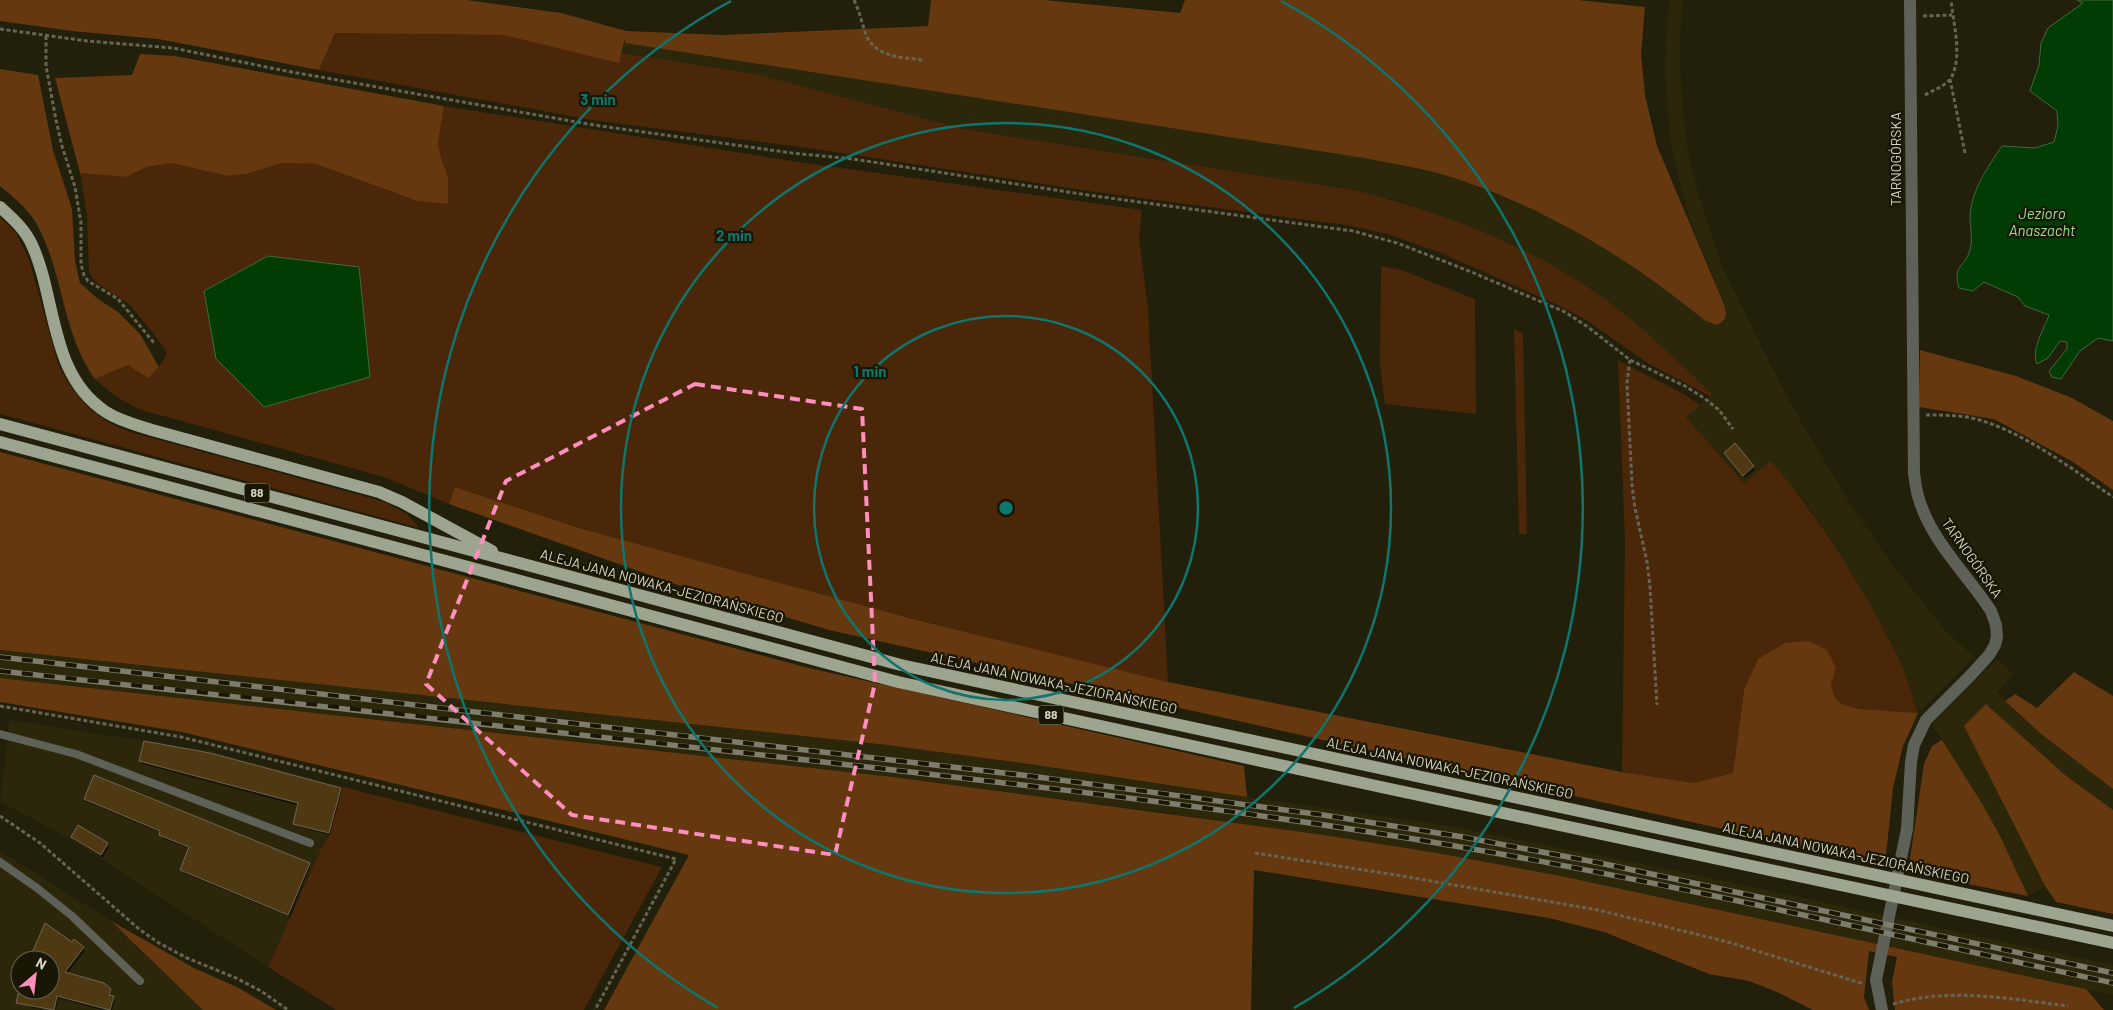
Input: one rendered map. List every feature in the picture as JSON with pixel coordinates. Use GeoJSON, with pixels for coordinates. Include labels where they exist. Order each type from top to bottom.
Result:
{"type":"FeatureCollection","features":[{"type":"Feature","properties":{"kind":"main road"},"geometry":{"type":"LineString","coordinates":[[0,207],[24,232],[31,244],[63,356],[76,382],[104,411],[120,420],[152,430],[379,492],[402,502],[514,562]]}},
{"type":"Feature","properties":{"kind":"main road","name":"ALEJA JANA NOWAKA-JEZIORAŃSKIEGO"},"geometry":{"type":"LineString","coordinates":[[0,424],[901,665],[2113,926]]}},
{"type":"Feature","properties":{"kind":"main road","name":"88"},"geometry":{"type":"LineString","coordinates":[[0,442],[898,682],[1390,790],[2113,943]]}},
{"type":"Feature","properties":{"kind":"street","name":"TARNOGÓRSKA"},"geometry":{"type":"LineString","coordinates":[[1881,1009],[1876,980],[1907,829],[1911,762],[1920,732],[1926,720],[1989,655],[1997,637],[1996,625],[1991,611],[1936,534],[1918,496],[1914,473],[1910,0]]}},
{"type":"Feature","properties":{"kind":"lane"},"geometry":{"type":"LineString","coordinates":[[0,734],[76,754],[310,843]]}},
{"type":"Feature","properties":{"kind":"lane"},"geometry":{"type":"LineString","coordinates":[[0,862],[72,916],[140,982]]}},
{"type":"Feature","properties":{"kind":"path"},"geometry":{"type":"LineString","coordinates":[[854,0],[868,38],[876,48],[893,56],[923,60]]}},
{"type":"Feature","properties":{"kind":"path"},"geometry":{"type":"LineString","coordinates":[[1911,102],[1950,79],[1955,67],[1956,47],[1951,0]]}},
{"type":"Feature","properties":{"kind":"path"},"geometry":{"type":"LineString","coordinates":[[1910,17],[1952,15]]}},
{"type":"Feature","properties":{"kind":"path"},"geometry":{"type":"LineString","coordinates":[[0,30],[173,48],[286,71],[594,125],[792,153],[828,156],[1088,195],[1353,231],[1397,244],[1469,270],[1565,312],[1588,327],[1630,360],[1685,386],[1704,398],[1719,410],[1733,429]]}},
{"type":"Feature","properties":{"kind":"path"},"geometry":{"type":"LineString","coordinates":[[46,36],[46,66],[54,111],[62,146],[75,187],[81,223],[81,264],[84,275],[88,281],[118,299],[154,343]]}},
{"type":"Feature","properties":{"kind":"path"},"geometry":{"type":"LineString","coordinates":[[1950,79],[1965,153]]}},
{"type":"Feature","properties":{"kind":"path"},"geometry":{"type":"LineString","coordinates":[[1630,360],[1628,383],[1632,485],[1650,587],[1657,705]]}},
{"type":"Feature","properties":{"kind":"path"},"geometry":{"type":"LineString","coordinates":[[1913,415],[1954,415],[1993,425],[2067,464],[2113,497]]}},
{"type":"Feature","properties":{"kind":"path"},"geometry":{"type":"LineString","coordinates":[[0,706],[181,737],[676,859],[595,1010]]}},
{"type":"Feature","properties":{"kind":"path"},"geometry":{"type":"LineString","coordinates":[[0,816],[40,842],[139,929],[159,943],[187,958],[236,978],[261,991],[288,1010]]}},
{"type":"Feature","properties":{"kind":"path"},"geometry":{"type":"LineString","coordinates":[[1255,854],[1402,876],[1598,910],[1737,944],[1876,988]]}},
{"type":"Feature","properties":{"kind":"path"},"geometry":{"type":"LineString","coordinates":[[1881,1009],[1930,996],[1973,995],[2068,1006]]}},
{"type":"Feature","properties":{"kind":"highlighted area"},"geometry":{"type":"Polygon","coordinates":[[[695,384],[862,409],[875,683],[835,855],[572,815],[426,684],[506,481],[695,384]]]}},
{"type":"Feature","properties":{"kind":"shaded area"},"geometry":{"type":"Polygon","coordinates":[[[0,0],[467,0],[561,13],[626,31],[722,35],[928,26],[931,0],[1044,0],[1180,13],[1185,0],[1578,0],[1645,7],[1641,54],[1645,95],[1657,146],[1723,302],[1726,315],[1723,321],[1717,325],[1704,320],[1647,277],[1587,238],[1556,221],[1491,191],[1446,175],[1364,158],[625,43],[625,37],[619,63],[504,35],[335,33],[319,70],[158,39],[72,31],[0,21],[0,0]]]}},
{"type":"Feature","properties":{"kind":"shaded area"},"geometry":{"type":"Polygon","coordinates":[[[420,0],[693,44],[911,87],[1412,167],[1456,179],[1504,197],[1559,222],[1598,244],[1640,270],[1672,294],[1726,309],[1690,220],[1670,136],[1665,69],[1669,0],[1683,0],[1680,69],[1685,134],[1692,173],[1721,264],[1771,366],[1804,427],[1848,500],[1890,562],[1945,630],[1974,657],[1918,713],[1905,673],[1888,636],[1830,538],[1800,495],[1745,484],[1686,417],[1712,394],[1622,312],[1590,288],[1553,266],[1501,240],[1433,213],[1359,191],[963,129],[757,91],[420,0]]]}},
{"type":"Feature","properties":{"kind":"shaded area"},"geometry":{"type":"Polygon","coordinates":[[[335,33],[504,35],[755,74],[963,129],[1359,191],[1463,224],[1497,238],[1562,271],[1622,312],[1712,394],[1710,396],[1649,364],[1586,320],[1560,306],[1441,253],[1387,234],[1346,225],[1096,192],[815,149],[592,120],[319,70],[335,33]]]}},
{"type":"Feature","properties":{"kind":"shaded area"},"geometry":{"type":"Polygon","coordinates":[[[140,54],[175,56],[444,106],[438,143],[448,176],[448,204],[417,201],[316,164],[282,163],[246,174],[228,176],[171,163],[147,167],[126,177],[80,173],[55,78],[132,75],[140,54]]]}},
{"type":"Feature","properties":{"kind":"shaded area"},"geometry":{"type":"Polygon","coordinates":[[[0,69],[38,75],[53,150],[72,209],[75,261],[80,283],[98,299],[118,312],[140,334],[159,367],[148,378],[128,365],[95,379],[75,342],[45,240],[28,211],[0,186],[0,69]]]}},
{"type":"Feature","properties":{"kind":"shaded area"},"geometry":{"type":"Polygon","coordinates":[[[444,106],[799,162],[1142,210],[1139,238],[1148,309],[1168,682],[799,590],[564,523],[455,487],[449,504],[384,477],[138,409],[115,396],[95,379],[128,365],[148,377],[159,367],[167,354],[158,339],[129,304],[95,282],[89,272],[87,216],[80,173],[126,177],[147,167],[171,163],[228,176],[246,174],[282,163],[316,164],[417,201],[448,204],[448,176],[438,143],[444,106]]]}},
{"type":"Feature","properties":{"kind":"shaded area"},"geometry":{"type":"Polygon","coordinates":[[[0,217],[16,233],[29,259],[58,364],[71,387],[96,414],[130,432],[385,502],[407,514],[419,528],[0,414],[0,217]]]}},
{"type":"Feature","properties":{"kind":"shaded area"},"geometry":{"type":"Polygon","coordinates":[[[1381,266],[1402,270],[1475,299],[1476,414],[1385,404],[1380,365],[1381,266]]]}},
{"type":"Feature","properties":{"kind":"shaded area"},"geometry":{"type":"Polygon","coordinates":[[[1514,329],[1523,333],[1527,534],[1519,534],[1514,329]]]}},
{"type":"Feature","properties":{"kind":"shaded area"},"geometry":{"type":"Polygon","coordinates":[[[1920,350],[2016,376],[2072,398],[2113,421],[2113,490],[2073,462],[1994,419],[1919,407],[1920,350]]]}},
{"type":"Feature","properties":{"kind":"shaded area"},"geometry":{"type":"Polygon","coordinates":[[[1618,360],[1681,392],[1700,405],[1686,417],[1744,483],[1771,461],[1812,514],[1838,551],[1861,589],[1898,657],[1918,713],[1860,709],[1841,704],[1834,696],[1831,685],[1836,668],[1744,690],[1733,773],[1694,783],[1622,772],[1625,540],[1618,360]]]}},
{"type":"Feature","properties":{"kind":"shaded area"},"geometry":{"type":"Polygon","coordinates":[[[0,452],[809,668],[1244,766],[1247,797],[887,745],[0,650],[0,452]]]}},
{"type":"Feature","properties":{"kind":"shaded area"},"geometry":{"type":"Polygon","coordinates":[[[455,487],[579,528],[757,577],[913,619],[1168,682],[1622,772],[1694,783],[1733,773],[1744,690],[1758,659],[1785,643],[1809,641],[1827,650],[1836,668],[1831,685],[1834,696],[1841,704],[1860,709],[1918,713],[1903,746],[1893,788],[1885,865],[829,630],[678,585],[449,504],[455,487]]]}},
{"type":"Feature","properties":{"kind":"shaded area"},"geometry":{"type":"Polygon","coordinates":[[[0,650],[887,745],[1449,826],[1683,872],[2113,965],[2113,995],[1561,876],[1437,853],[1159,812],[893,777],[0,678],[0,650]]]}},
{"type":"Feature","properties":{"kind":"shaded area"},"geometry":{"type":"Polygon","coordinates":[[[1997,659],[2014,674],[1997,692],[2041,734],[2113,789],[2113,810],[2065,775],[1986,704],[1964,727],[2045,886],[2028,896],[2001,838],[1983,805],[1932,724],[1997,659]]]}},
{"type":"Feature","properties":{"kind":"shaded area"},"geometry":{"type":"Polygon","coordinates":[[[2074,672],[2113,696],[2113,789],[2041,734],[2005,701],[2015,694],[2037,708],[2074,672]]]}},
{"type":"Feature","properties":{"kind":"shaded area"},"geometry":{"type":"Polygon","coordinates":[[[0,678],[893,777],[1323,835],[1437,853],[1561,876],[2086,989],[2104,1010],[1895,1010],[1892,982],[1897,957],[1869,951],[1864,997],[1869,1010],[1813,1010],[1777,992],[1749,981],[1709,974],[1604,932],[1549,918],[1254,870],[1251,1010],[604,1010],[689,855],[182,732],[0,702],[0,678]]]}},
{"type":"Feature","properties":{"kind":"shaded area"},"geometry":{"type":"Polygon","coordinates":[[[1986,704],[2065,775],[2113,810],[2113,914],[2056,902],[2045,886],[1964,726],[1986,704]]]}},
{"type":"Feature","properties":{"kind":"shaded area"},"geometry":{"type":"Polygon","coordinates":[[[9,720],[210,751],[343,787],[330,833],[320,851],[268,967],[67,837],[1,802],[9,720]]]}},
{"type":"Feature","properties":{"kind":"shaded area"},"geometry":{"type":"Polygon","coordinates":[[[1942,740],[1983,805],[2001,838],[2028,896],[1908,872],[1924,764],[1932,746],[1942,740]]]}},
{"type":"Feature","properties":{"kind":"shaded area"},"geometry":{"type":"Polygon","coordinates":[[[343,787],[662,867],[584,1010],[336,1010],[268,967],[320,851],[330,833],[343,787]]]}},
{"type":"Feature","properties":{"kind":"shaded area"},"geometry":{"type":"Polygon","coordinates":[[[0,851],[111,921],[204,1010],[0,1010],[0,851]]]}},
{"type":"Feature","properties":{"kind":"shaded area"},"geometry":{"type":"Polygon","coordinates":[[[111,921],[194,968],[239,988],[276,1010],[203,1010],[111,921]]]}},
{"type":"Feature","properties":{"kind":"water","name":"Jezioro Anaszacht"},"geometry":{"type":"Polygon","coordinates":[[[2077,0],[2113,0],[2113,341],[2098,338],[2080,351],[2061,379],[2052,377],[2049,371],[2067,349],[2067,342],[2060,341],[2048,358],[2037,364],[2037,345],[2049,315],[2025,306],[2018,297],[1984,282],[1973,291],[1959,288],[1957,275],[1968,256],[1971,246],[1971,205],[1977,187],[2002,146],[2035,148],[2054,142],[2058,126],[2057,111],[2030,91],[2039,65],[2041,43],[2048,28],[2083,3],[2077,0]]]}},
{"type":"Feature","properties":{"kind":"water"},"geometry":{"type":"Polygon","coordinates":[[[268,256],[359,267],[370,377],[264,407],[216,359],[204,291],[268,256]]]}},
{"type":"Feature","properties":{"kind":"building"},"geometry":{"type":"Polygon","coordinates":[[[1735,443],[1754,466],[1743,476],[1724,453],[1735,443]]]}},
{"type":"Feature","properties":{"kind":"building"},"geometry":{"type":"Polygon","coordinates":[[[144,741],[210,753],[341,788],[329,833],[293,824],[298,803],[139,761],[144,741]]]}},
{"type":"Feature","properties":{"kind":"building"},"geometry":{"type":"Polygon","coordinates":[[[94,775],[310,863],[288,915],[180,870],[189,847],[159,835],[160,831],[84,799],[94,775]]]}},
{"type":"Feature","properties":{"kind":"building"},"geometry":{"type":"Polygon","coordinates":[[[78,825],[108,843],[101,855],[71,837],[78,825]]]}},
{"type":"Feature","properties":{"kind":"building"},"geometry":{"type":"Polygon","coordinates":[[[45,923],[72,942],[74,939],[84,947],[65,972],[104,983],[111,989],[109,995],[114,996],[110,1010],[60,997],[60,950],[33,950],[45,923]]]}},
{"type":"Feature","properties":{"kind":"building"},"geometry":{"type":"Polygon","coordinates":[[[17,1000],[56,1000],[54,1010],[16,1003],[17,1000]]]}},
{"type":"Feature","properties":{"kind":"railway"},"geometry":{"type":"LineString","coordinates":[[0,657],[1030,776],[1323,815],[1463,837],[1600,863],[2113,973]]}},
{"type":"Feature","properties":{"kind":"railway"},"geometry":{"type":"LineString","coordinates":[[0,671],[390,713],[950,777],[1121,797],[1291,820],[1461,847],[1625,878],[2113,983]]}}]}
